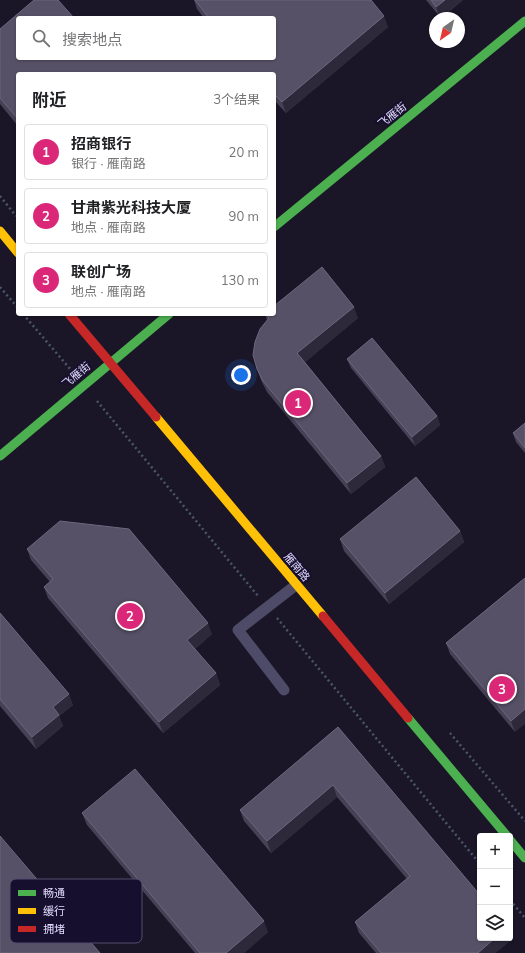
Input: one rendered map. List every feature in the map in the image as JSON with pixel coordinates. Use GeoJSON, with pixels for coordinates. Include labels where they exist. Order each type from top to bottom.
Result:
{"type":"FeatureCollection","features":[{"type":"Feature","properties":{"kind":"main road","name":"飞雁街"},"geometry":{"type":"LineString","coordinates":[[276,225],[525,21]]}},
{"type":"Feature","properties":{"kind":"main road"},"geometry":{"type":"LineString","coordinates":[[0,231],[16,251]]}},
{"type":"Feature","properties":{"kind":"main road","name":"雁南路"},"geometry":{"type":"LineString","coordinates":[[71,316],[504,833]]}},
{"type":"Feature","properties":{"kind":"main road","name":"飞雁街"},"geometry":{"type":"LineString","coordinates":[[0,456],[167,316]]}},
{"type":"Feature","properties":{"kind":"main road"},"geometry":{"type":"LineString","coordinates":[[513,844],[525,858]]}},
{"type":"Feature","properties":{"kind":"lane"},"geometry":{"type":"LineString","coordinates":[[284,690],[238,630],[296,585]]}},
{"type":"Feature","properties":{"kind":"path"},"geometry":{"type":"LineString","coordinates":[[0,196],[16,215]]}},
{"type":"Feature","properties":{"kind":"path"},"geometry":{"type":"LineString","coordinates":[[0,287],[16,306]]}},
{"type":"Feature","properties":{"kind":"path"},"geometry":{"type":"LineString","coordinates":[[25,316],[477,860]]}},
{"type":"Feature","properties":{"kind":"path"},"geometry":{"type":"LineString","coordinates":[[513,904],[525,918]]}},
{"type":"Feature","properties":{"kind":"building"},"geometry":{"type":"Polygon","coordinates":[[[34,0],[58,0],[72,16],[16,16],[16,60],[276,60],[276,16],[207,16],[195,0],[371,0],[384,16],[282,102],[276,96],[276,72],[16,72],[16,117],[0,98],[0,29],[34,0]]]}},
{"type":"Feature","properties":{"kind":"building"},"geometry":{"type":"Polygon","coordinates":[[[431,0],[445,0],[436,7],[431,0]]]}},
{"type":"Feature","properties":{"kind":"building"},"geometry":{"type":"Polygon","coordinates":[[[322,267],[354,307],[297,353],[381,456],[347,483],[263,381],[257,369],[253,355],[255,342],[260,329],[269,318],[267,316],[276,316],[276,304],[322,267]]]}},
{"type":"Feature","properties":{"kind":"building"},"geometry":{"type":"Polygon","coordinates":[[[372,338],[437,416],[412,437],[347,359],[372,338]]]}},
{"type":"Feature","properties":{"kind":"building"},"geometry":{"type":"Polygon","coordinates":[[[525,423],[525,448],[513,433],[525,423]]]}},
{"type":"Feature","properties":{"kind":"building"},"geometry":{"type":"Polygon","coordinates":[[[416,477],[460,531],[385,593],[340,539],[416,477]]]}},
{"type":"Feature","properties":{"kind":"building"},"geometry":{"type":"Polygon","coordinates":[[[60,521],[129,529],[208,623],[187,640],[216,673],[159,722],[44,587],[53,579],[27,549],[60,521]]]}},
{"type":"Feature","properties":{"kind":"building"},"geometry":{"type":"Polygon","coordinates":[[[525,578],[525,709],[511,721],[446,643],[525,578]]]}},
{"type":"Feature","properties":{"kind":"building"},"geometry":{"type":"Polygon","coordinates":[[[0,613],[69,694],[53,707],[59,715],[32,737],[0,699],[0,613]]]}},
{"type":"Feature","properties":{"kind":"building"},"geometry":{"type":"Polygon","coordinates":[[[338,727],[477,891],[477,941],[492,941],[478,953],[381,953],[355,922],[410,876],[333,785],[267,841],[240,810],[338,727]]]}},
{"type":"Feature","properties":{"kind":"building"},"geometry":{"type":"Polygon","coordinates":[[[135,769],[264,921],[226,953],[200,953],[142,884],[142,879],[138,879],[82,813],[135,769]]]}},
{"type":"Feature","properties":{"kind":"building"},"geometry":{"type":"Polygon","coordinates":[[[0,836],[37,879],[10,879],[10,943],[91,943],[100,953],[0,953],[0,836]]]}},
{"type":"Feature","properties":{"kind":"traffic: fast"},"geometry":{"type":"LineString","coordinates":[[276,225],[525,21]]}},
{"type":"Feature","properties":{"kind":"traffic: fast"},"geometry":{"type":"LineString","coordinates":[[0,456],[167,316]]}},
{"type":"Feature","properties":{"kind":"traffic: fast"},"geometry":{"type":"LineString","coordinates":[[408,718],[504,833]]}},
{"type":"Feature","properties":{"kind":"traffic: fast"},"geometry":{"type":"LineString","coordinates":[[513,844],[525,858]]}},
{"type":"Feature","properties":{"kind":"traffic: slow"},"geometry":{"type":"LineString","coordinates":[[0,231],[16,251]]}},
{"type":"Feature","properties":{"kind":"traffic: slow"},"geometry":{"type":"LineString","coordinates":[[156,417],[323,616]]}},
{"type":"Feature","properties":{"kind":"traffic: jam"},"geometry":{"type":"LineString","coordinates":[[71,316],[156,417]]}},
{"type":"Feature","properties":{"kind":"traffic: jam"},"geometry":{"type":"LineString","coordinates":[[323,616],[408,718]]}},
{"type":"Feature","properties":{"kind":"place","name":"招商银行"},"geometry":{"type":"Point","coordinates":[298,403]}},
{"type":"Feature","properties":{"kind":"place","name":"甘肃紫光科技大厦"},"geometry":{"type":"Point","coordinates":[130,616]}},
{"type":"Feature","properties":{"kind":"place","name":"联创广场"},"geometry":{"type":"Point","coordinates":[502,689]}}]}
